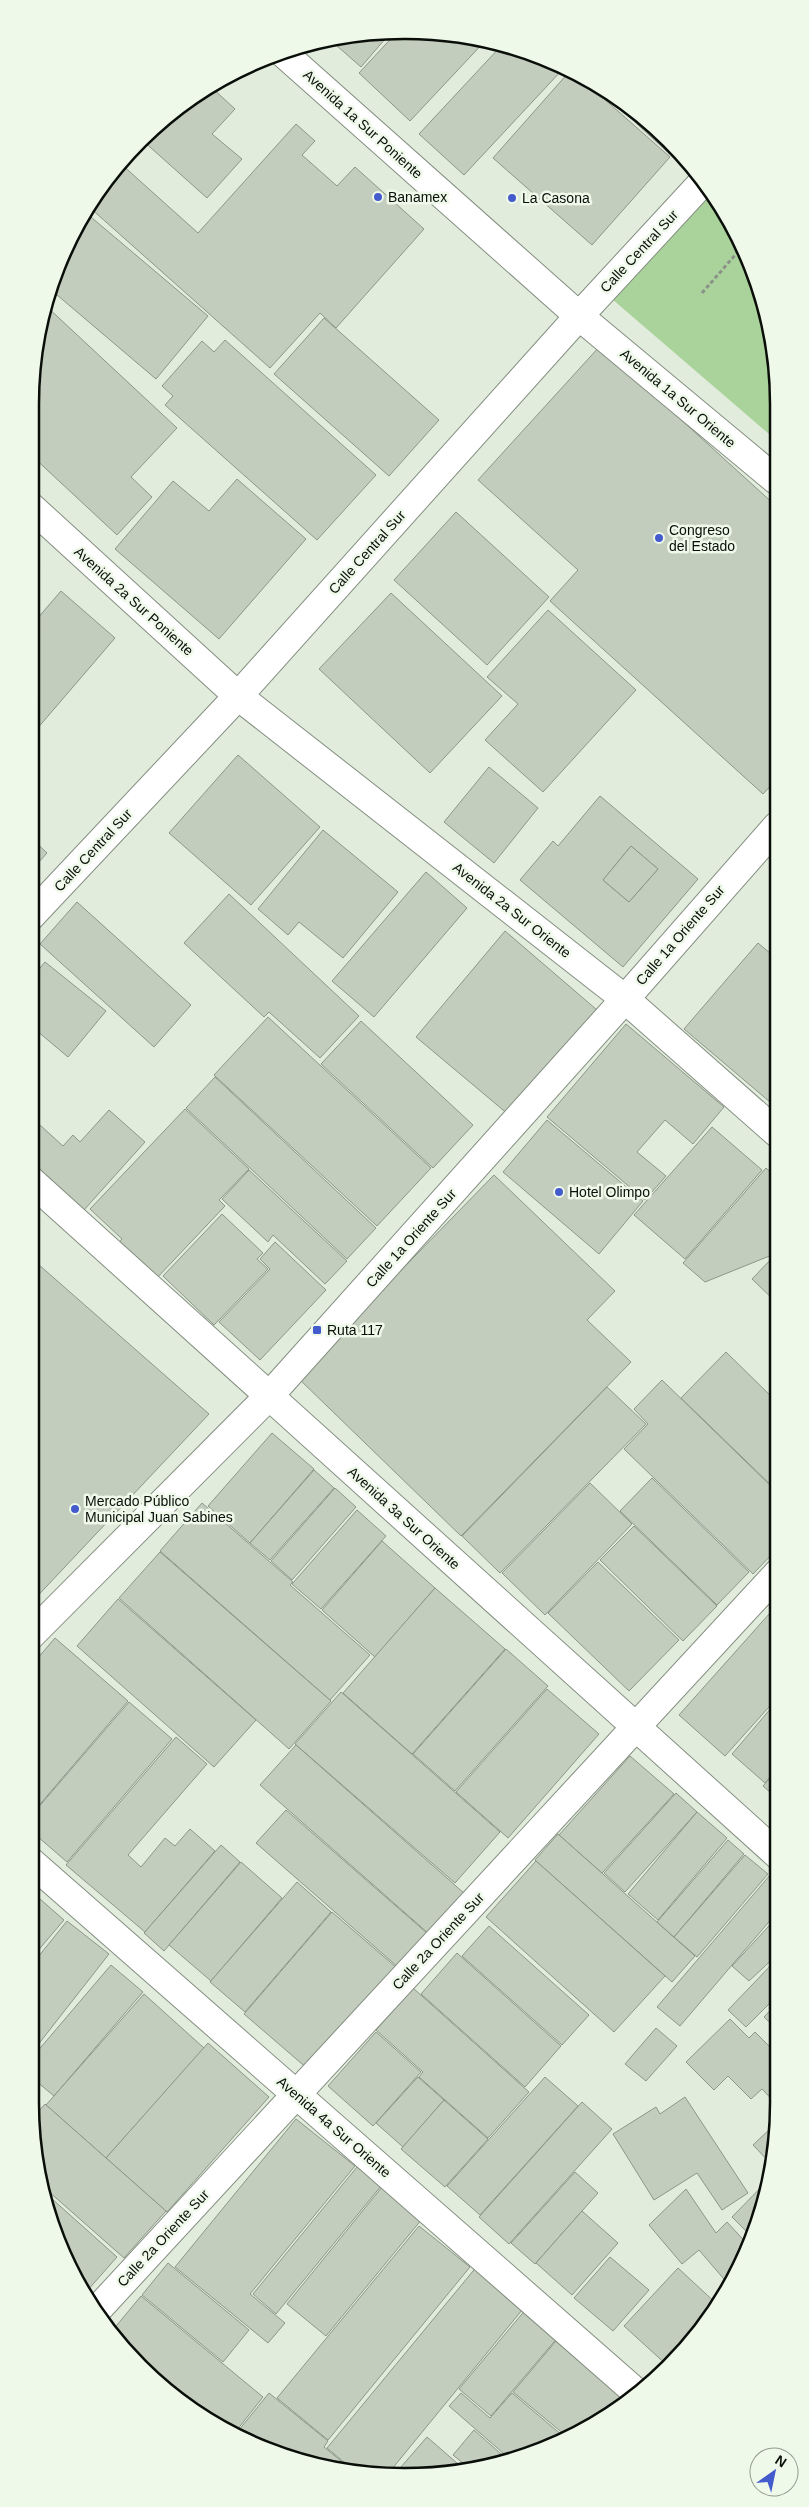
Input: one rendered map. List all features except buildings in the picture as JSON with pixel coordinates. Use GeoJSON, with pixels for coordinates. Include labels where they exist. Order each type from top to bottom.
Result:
{"type":"FeatureCollection","features":[{"type":"Feature","properties":{"kind":"street","name":"Avenida 1a Sur Poniente"},"geometry":{"type":"LineString","coordinates":[[288,58],[579,316]]}},
{"type":"Feature","properties":{"kind":"street","name":"Calle Central Sur"},"geometry":{"type":"LineString","coordinates":[[39,907],[238,696],[579,316],[698,187]]}},
{"type":"Feature","properties":{"kind":"street","name":"Avenida 1a Sur Oriente"},"geometry":{"type":"LineString","coordinates":[[579,316],[770,475]]}},
{"type":"Feature","properties":{"kind":"street","name":"Avenida 2a Sur Poniente"},"geometry":{"type":"LineString","coordinates":[[39,514],[238,696]]}},
{"type":"Feature","properties":{"kind":"street","name":"Avenida 2a Sur Oriente"},"geometry":{"type":"LineString","coordinates":[[238,696],[625,998],[770,1127]]}},
{"type":"Feature","properties":{"kind":"street","name":"Calle 1a Oriente Sur"},"geometry":{"type":"LineString","coordinates":[[39,1627],[269,1396],[770,834]]}},
{"type":"Feature","properties":{"kind":"street","name":"Avenida 3a Sur Oriente"},"geometry":{"type":"LineString","coordinates":[[39,1188],[770,1849]]}},
{"type":"Feature","properties":{"kind":"street","name":"Calle 2a Oriente Sur"},"geometry":{"type":"LineString","coordinates":[[100,2306],[770,1582]]}},
{"type":"Feature","properties":{"kind":"street","name":"Avenida 4a Sur Oriente"},"geometry":{"type":"LineString","coordinates":[[39,1869],[632,2389]]}},
{"type":"Feature","properties":{"kind":"path"},"geometry":{"type":"LineString","coordinates":[[702,293],[737,253]]}},
{"type":"Feature","properties":{"kind":"green space"},"geometry":{"type":"Polygon","coordinates":[[[701,190],[733,243],[758,310],[767,357],[770,435],[605,293],[701,190]]]}},
{"type":"Feature","properties":{"kind":"place","name":"Banamex"},"geometry":{"type":"Point","coordinates":[378,197]}},
{"type":"Feature","properties":{"kind":"place","name":"La Casona"},"geometry":{"type":"Point","coordinates":[512,198]}},
{"type":"Feature","properties":{"kind":"place","name":"Congreso del Estado"},"geometry":{"type":"Point","coordinates":[659,538]}},
{"type":"Feature","properties":{"kind":"place","name":"Hotel Olimpo"},"geometry":{"type":"Point","coordinates":[559,1192]}},
{"type":"Feature","properties":{"kind":"place","name":"Ruta 117"},"geometry":{"type":"Point","coordinates":[317,1330]}},
{"type":"Feature","properties":{"kind":"place","name":"Mercado Público Municipal Juan Sabines"},"geometry":{"type":"Point","coordinates":[75,1509]}}]}
